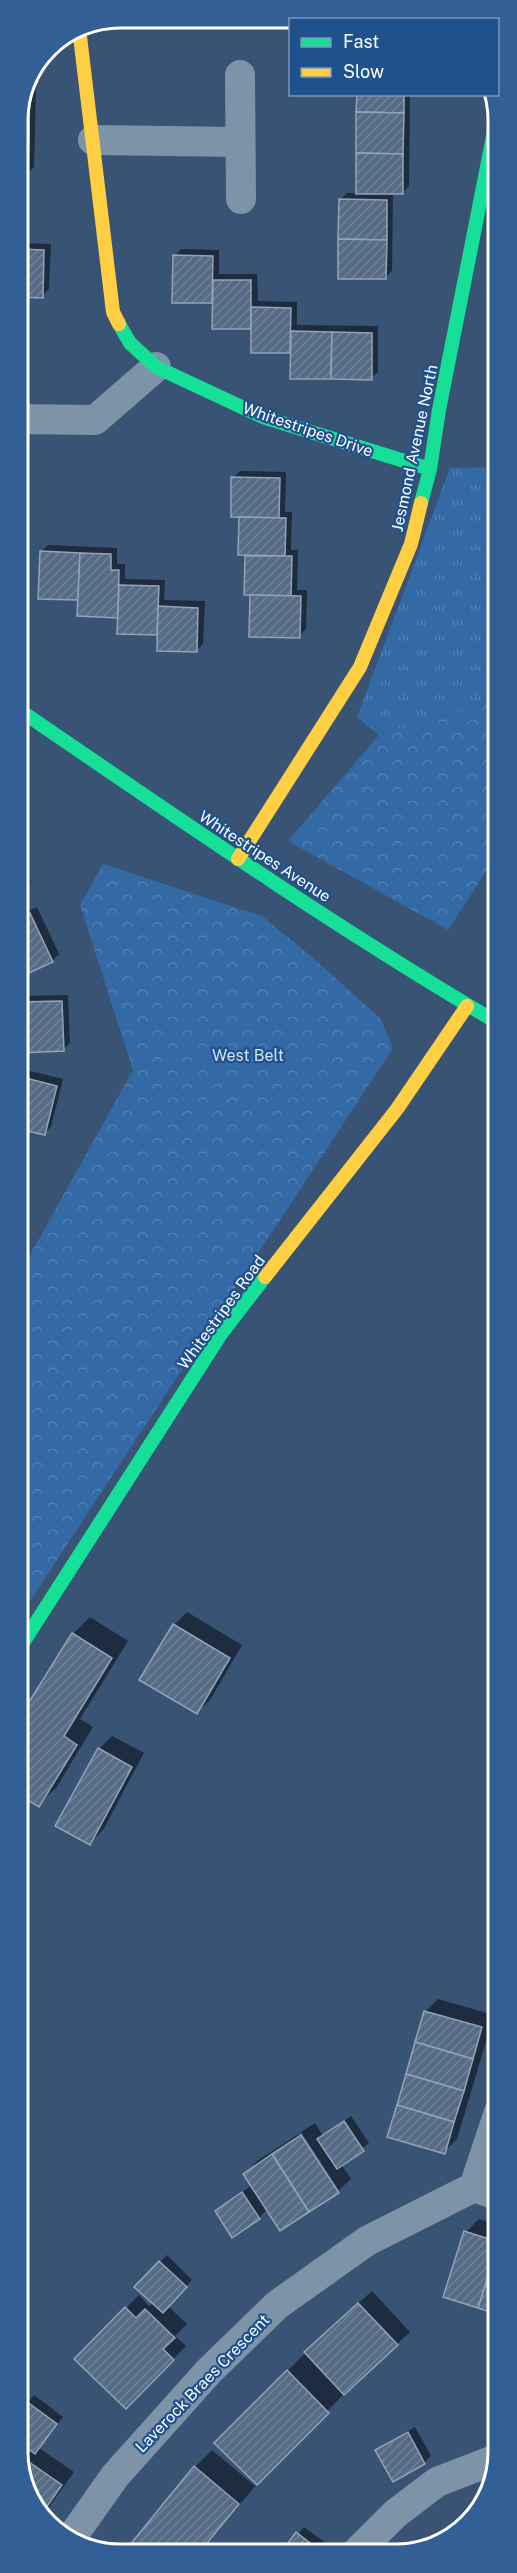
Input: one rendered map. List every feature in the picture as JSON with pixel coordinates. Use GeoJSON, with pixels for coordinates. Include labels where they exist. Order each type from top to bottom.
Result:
{"type":"FeatureCollection","features":[{"type":"Feature","properties":{"kind":"street","name":"Whitestripes Drive"},"geometry":{"type":"LineString","coordinates":[[80,38],[113,312],[130,343],[156,368],[263,417],[430,468]]}},
{"type":"Feature","properties":{"kind":"street"},"geometry":{"type":"LineString","coordinates":[[240,75],[241,199]]}},
{"type":"Feature","properties":{"kind":"street"},"geometry":{"type":"LineString","coordinates":[[93,140],[240,142]]}},
{"type":"Feature","properties":{"kind":"street","name":"Jesmond Avenue North"},"geometry":{"type":"LineString","coordinates":[[238,859],[360,666],[411,544],[430,468],[441,399],[489,156]]}},
{"type":"Feature","properties":{"kind":"street"},"geometry":{"type":"LineString","coordinates":[[29,419],[95,420],[156,368]]}},
{"type":"Feature","properties":{"kind":"street","name":"Whitestripes Avenue"},"geometry":{"type":"LineString","coordinates":[[29,716],[238,859],[489,1018]]}},
{"type":"Feature","properties":{"kind":"street","name":"Whitestripes Road"},"geometry":{"type":"LineString","coordinates":[[28,1633],[221,1334],[397,1110],[467,1006]]}},
{"type":"Feature","properties":{"kind":"street","name":"Laverock Braes Crescent"},"geometry":{"type":"LineString","coordinates":[[75,2533],[123,2468],[209,2371],[277,2305],[367,2241],[487,2192]]}},
{"type":"Feature","properties":{"kind":"street"},"geometry":{"type":"LineString","coordinates":[[365,2544],[394,2514],[437,2482],[488,2462]]}},
{"type":"Feature","properties":{"kind":"green space"},"geometry":{"type":"Polygon","coordinates":[[[489,467],[489,701],[379,735],[357,717],[450,468],[489,467]]]}},
{"type":"Feature","properties":{"kind":"green space"},"geometry":{"type":"Polygon","coordinates":[[[489,701],[489,867],[448,930],[288,841],[379,735],[489,701]]]}},
{"type":"Feature","properties":{"kind":"green space","name":"West Belt"},"geometry":{"type":"Polygon","coordinates":[[[103,864],[262,916],[381,1019],[393,1048],[28,1604],[29,1258],[133,1070],[80,905],[103,864]]]}},
{"type":"Feature","properties":{"kind":"building"},"geometry":{"type":"Polygon","coordinates":[[[357,96],[404,96],[404,113],[356,112],[357,96]]]}},
{"type":"Feature","properties":{"kind":"building"},"geometry":{"type":"Polygon","coordinates":[[[356,112],[404,113],[403,154],[356,153],[356,112]]]}},
{"type":"Feature","properties":{"kind":"building"},"geometry":{"type":"Polygon","coordinates":[[[356,153],[403,154],[403,194],[356,194],[356,153]]]}},
{"type":"Feature","properties":{"kind":"building"},"geometry":{"type":"Polygon","coordinates":[[[339,199],[387,200],[387,240],[338,239],[339,199]]]}},
{"type":"Feature","properties":{"kind":"building"},"geometry":{"type":"Polygon","coordinates":[[[338,239],[387,240],[386,279],[338,279],[338,239]]]}},
{"type":"Feature","properties":{"kind":"building"},"geometry":{"type":"Polygon","coordinates":[[[29,249],[44,250],[43,298],[29,297],[29,249]]]}},
{"type":"Feature","properties":{"kind":"building"},"geometry":{"type":"Polygon","coordinates":[[[173,255],[213,256],[212,303],[172,303],[173,255]]]}},
{"type":"Feature","properties":{"kind":"building"},"geometry":{"type":"Polygon","coordinates":[[[213,280],[251,280],[251,329],[212,329],[213,280]]]}},
{"type":"Feature","properties":{"kind":"building"},"geometry":{"type":"Polygon","coordinates":[[[251,307],[291,308],[290,353],[251,353],[251,307]]]}},
{"type":"Feature","properties":{"kind":"building"},"geometry":{"type":"Polygon","coordinates":[[[291,331],[332,332],[331,379],[290,379],[291,331]]]}},
{"type":"Feature","properties":{"kind":"building"},"geometry":{"type":"Polygon","coordinates":[[[332,332],[372,333],[372,380],[331,379],[332,332]]]}},
{"type":"Feature","properties":{"kind":"building"},"geometry":{"type":"Polygon","coordinates":[[[231,477],[280,478],[279,518],[231,517],[231,477]]]}},
{"type":"Feature","properties":{"kind":"building"},"geometry":{"type":"Polygon","coordinates":[[[239,517],[286,518],[285,556],[238,555],[239,517]]]}},
{"type":"Feature","properties":{"kind":"building"},"geometry":{"type":"Polygon","coordinates":[[[40,551],[80,553],[78,600],[38,599],[40,551]]]}},
{"type":"Feature","properties":{"kind":"building"},"geometry":{"type":"Polygon","coordinates":[[[80,553],[111,554],[111,570],[119,570],[118,618],[77,616],[80,553]]]}},
{"type":"Feature","properties":{"kind":"building"},"geometry":{"type":"Polygon","coordinates":[[[245,556],[292,556],[291,596],[244,595],[245,556]]]}},
{"type":"Feature","properties":{"kind":"building"},"geometry":{"type":"Polygon","coordinates":[[[119,585],[159,586],[157,635],[117,634],[119,585]]]}},
{"type":"Feature","properties":{"kind":"building"},"geometry":{"type":"Polygon","coordinates":[[[250,595],[301,596],[300,638],[249,637],[250,595]]]}},
{"type":"Feature","properties":{"kind":"building"},"geometry":{"type":"Polygon","coordinates":[[[158,606],[198,608],[197,652],[157,651],[158,606]]]}},
{"type":"Feature","properties":{"kind":"building"},"geometry":{"type":"Polygon","coordinates":[[[29,914],[53,962],[29,973],[29,914]]]}},
{"type":"Feature","properties":{"kind":"building"},"geometry":{"type":"Polygon","coordinates":[[[62,1001],[64,1051],[29,1053],[29,1002],[62,1001]]]}},
{"type":"Feature","properties":{"kind":"building"},"geometry":{"type":"Polygon","coordinates":[[[29,1079],[57,1086],[45,1135],[29,1131],[29,1079]]]}},
{"type":"Feature","properties":{"kind":"building"},"geometry":{"type":"Polygon","coordinates":[[[173,1624],[230,1658],[197,1714],[139,1680],[173,1624]]]}},
{"type":"Feature","properties":{"kind":"building"},"geometry":{"type":"Polygon","coordinates":[[[72,1633],[112,1658],[64,1736],[77,1745],[39,1807],[28,1800],[28,1703],[72,1633]]]}},
{"type":"Feature","properties":{"kind":"building"},"geometry":{"type":"Polygon","coordinates":[[[98,1748],[132,1767],[90,1845],[55,1826],[98,1748]]]}},
{"type":"Feature","properties":{"kind":"building"},"geometry":{"type":"Polygon","coordinates":[[[424,2011],[482,2027],[473,2059],[415,2042],[424,2011]]]}},
{"type":"Feature","properties":{"kind":"building"},"geometry":{"type":"Polygon","coordinates":[[[415,2042],[473,2059],[464,2091],[406,2074],[415,2042]]]}},
{"type":"Feature","properties":{"kind":"building"},"geometry":{"type":"Polygon","coordinates":[[[406,2074],[464,2091],[454,2122],[397,2105],[406,2074]]]}},
{"type":"Feature","properties":{"kind":"building"},"geometry":{"type":"Polygon","coordinates":[[[397,2105],[454,2122],[445,2154],[387,2137],[397,2105]]]}},
{"type":"Feature","properties":{"kind":"building"},"geometry":{"type":"Polygon","coordinates":[[[344,2121],[364,2151],[337,2169],[317,2139],[344,2121]]]}},
{"type":"Feature","properties":{"kind":"building"},"geometry":{"type":"Polygon","coordinates":[[[301,2135],[339,2193],[309,2212],[272,2154],[301,2135]]]}},
{"type":"Feature","properties":{"kind":"building"},"geometry":{"type":"Polygon","coordinates":[[[272,2154],[309,2212],[280,2231],[243,2174],[272,2154]]]}},
{"type":"Feature","properties":{"kind":"building"},"geometry":{"type":"Polygon","coordinates":[[[242,2192],[260,2219],[232,2238],[215,2211],[242,2192]]]}},
{"type":"Feature","properties":{"kind":"building"},"geometry":{"type":"Polygon","coordinates":[[[464,2231],[489,2239],[489,2273],[478,2308],[443,2297],[464,2231]]]}},
{"type":"Feature","properties":{"kind":"building"},"geometry":{"type":"Polygon","coordinates":[[[159,2261],[187,2287],[163,2313],[134,2287],[159,2261]]]}},
{"type":"Feature","properties":{"kind":"building"},"geometry":{"type":"Polygon","coordinates":[[[489,2274],[489,2312],[478,2308],[489,2274]]]}},
{"type":"Feature","properties":{"kind":"building"},"geometry":{"type":"Polygon","coordinates":[[[358,2303],[398,2345],[344,2395],[304,2352],[358,2303]]]}},
{"type":"Feature","properties":{"kind":"building"},"geometry":{"type":"Polygon","coordinates":[[[125,2307],[136,2318],[145,2309],[175,2338],[163,2349],[174,2360],[126,2409],[74,2359],[125,2307]]]}},
{"type":"Feature","properties":{"kind":"building"},"geometry":{"type":"Polygon","coordinates":[[[287,2370],[329,2413],[257,2485],[214,2443],[287,2370]]]}},
{"type":"Feature","properties":{"kind":"building"},"geometry":{"type":"Polygon","coordinates":[[[28,2402],[57,2424],[35,2454],[28,2449],[28,2402]]]}},
{"type":"Feature","properties":{"kind":"building"},"geometry":{"type":"Polygon","coordinates":[[[408,2432],[425,2464],[393,2482],[375,2450],[408,2432]]]}},
{"type":"Feature","properties":{"kind":"building"},"geometry":{"type":"Polygon","coordinates":[[[29,2462],[62,2485],[46,2507],[38,2493],[29,2462]]]}},
{"type":"Feature","properties":{"kind":"building"},"geometry":{"type":"Polygon","coordinates":[[[194,2466],[239,2504],[206,2544],[131,2544],[194,2466]]]}},
{"type":"Feature","properties":{"kind":"building"},"geometry":{"type":"Polygon","coordinates":[[[296,2532],[311,2544],[287,2544],[296,2532]]]}},
{"type":"Feature","properties":{"kind":"traffic: fast"},"geometry":{"type":"LineString","coordinates":[[421,503],[430,469],[439,410],[489,157]]}},
{"type":"Feature","properties":{"kind":"traffic: fast"},"geometry":{"type":"LineString","coordinates":[[119,324],[130,343],[156,367],[263,417],[430,469]]}},
{"type":"Feature","properties":{"kind":"traffic: fast"},"geometry":{"type":"LineString","coordinates":[[29,716],[315,909],[489,1018]]}},
{"type":"Feature","properties":{"kind":"traffic: fast"},"geometry":{"type":"LineString","coordinates":[[28,1634],[221,1334],[265,1277]]}},
{"type":"Feature","properties":{"kind":"traffic: slow"},"geometry":{"type":"LineString","coordinates":[[80,38],[113,312],[119,324]]}},
{"type":"Feature","properties":{"kind":"traffic: slow"},"geometry":{"type":"LineString","coordinates":[[238,859],[360,667],[411,544],[421,503]]}},
{"type":"Feature","properties":{"kind":"traffic: slow"},"geometry":{"type":"LineString","coordinates":[[265,1277],[397,1109],[467,1006]]}}]}
